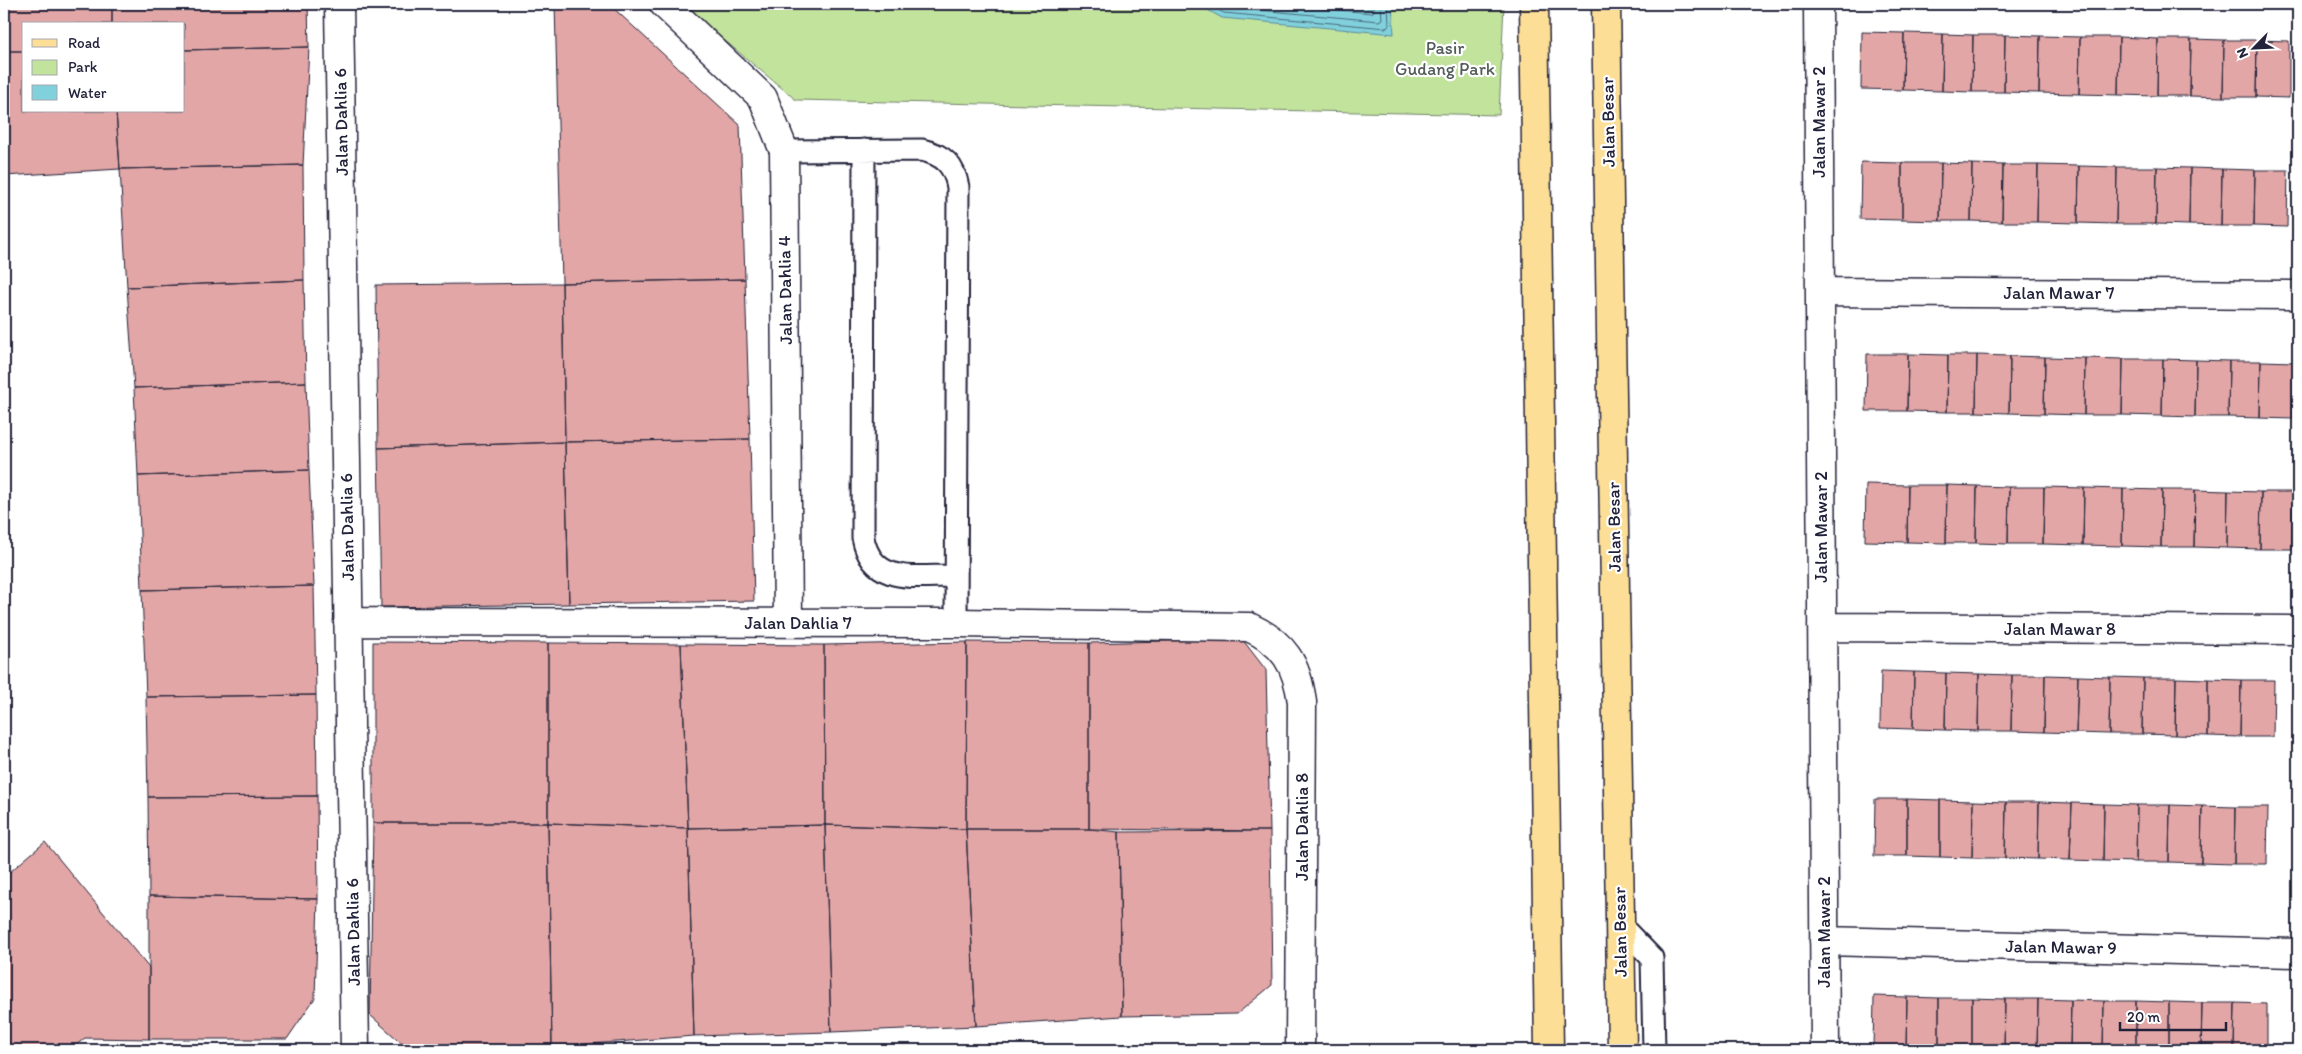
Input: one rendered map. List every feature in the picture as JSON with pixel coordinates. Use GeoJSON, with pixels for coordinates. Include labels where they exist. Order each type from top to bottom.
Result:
{"type":"FeatureCollection","features":[{"type":"Feature","properties":{"kind":"main road"},"geometry":{"type":"LineString","coordinates":[[1534,4],[1549,1050]]}},
{"type":"Feature","properties":{"kind":"main road","name":"Jalan Besar"},"geometry":{"type":"LineString","coordinates":[[1606,4],[1622,1050]]}},
{"type":"Feature","properties":{"kind":"street","name":"Jalan Dahlia 6"},"geometry":{"type":"LineString","coordinates":[[339,4],[355,1050]]}},
{"type":"Feature","properties":{"kind":"street","name":"Jalan Dahlia 4"},"geometry":{"type":"LineString","coordinates":[[664,4],[763,98],[784,151],[788,623]]}},
{"type":"Feature","properties":{"kind":"street","name":"Jalan Mawar 2"},"geometry":{"type":"LineString","coordinates":[[1818,4],[1825,1050]]}},
{"type":"Feature","properties":{"kind":"street","name":"Jalan Mawar 7"},"geometry":{"type":"LineString","coordinates":[[1820,292],[2298,295]]}},
{"type":"Feature","properties":{"kind":"street","name":"Jalan Dahlia 7"},"geometry":{"type":"LineString","coordinates":[[348,622],[956,623],[1248,627]]}},
{"type":"Feature","properties":{"kind":"street","name":"Jalan Dahlia 8"},"geometry":{"type":"LineString","coordinates":[[1248,627],[1272,640],[1288,658],[1299,679],[1302,702],[1300,1050]]}},
{"type":"Feature","properties":{"kind":"street","name":"Jalan Mawar 8"},"geometry":{"type":"LineString","coordinates":[[1822,627],[2298,630]]}},
{"type":"Feature","properties":{"kind":"street","name":"Jalan Mawar 9"},"geometry":{"type":"LineString","coordinates":[[1824,941],[2298,954]]}},
{"type":"Feature","properties":{"kind":"lane"},"geometry":{"type":"LineString","coordinates":[[864,150],[863,538],[866,552],[874,564],[885,572],[899,575],[956,576]]}},
{"type":"Feature","properties":{"kind":"lane"},"geometry":{"type":"LineString","coordinates":[[784,151],[922,150],[936,153],[948,161],[956,173],[958,187],[956,623]]}},
{"type":"Feature","properties":{"kind":"lane"},"geometry":{"type":"LineString","coordinates":[[1620,925],[1652,958],[1654,1050]]}},
{"type":"Feature","properties":{"kind":"green space","name":"Pasir Gudang Park"},"geometry":{"type":"Polygon","coordinates":[[[681,4],[1504,4],[1499,115],[796,100],[681,4]]]}},
{"type":"Feature","properties":{"kind":"water"},"geometry":{"type":"Polygon","coordinates":[[[1197,4],[1392,4],[1394,34],[1222,18],[1197,4]]]}},
{"type":"Feature","properties":{"kind":"building"},"geometry":{"type":"Polygon","coordinates":[[[4,4],[112,4],[112,22],[22,22],[22,51],[4,51],[4,4]]]}},
{"type":"Feature","properties":{"kind":"building"},"geometry":{"type":"Polygon","coordinates":[[[112,4],[308,4],[309,47],[185,50],[185,22],[112,22],[112,4]]]}},
{"type":"Feature","properties":{"kind":"building"},"geometry":{"type":"Polygon","coordinates":[[[555,4],[609,4],[740,125],[745,279],[562,283],[555,4]]]}},
{"type":"Feature","properties":{"kind":"building"},"geometry":{"type":"Polygon","coordinates":[[[1862,32],[1904,33],[1903,90],[1861,89],[1862,32]]]}},
{"type":"Feature","properties":{"kind":"building"},"geometry":{"type":"Polygon","coordinates":[[[1904,33],[1943,34],[1942,91],[1903,90],[1904,33]]]}},
{"type":"Feature","properties":{"kind":"building"},"geometry":{"type":"Polygon","coordinates":[[[1943,34],[1973,35],[1972,92],[1942,91],[1943,34]]]}},
{"type":"Feature","properties":{"kind":"building"},"geometry":{"type":"Polygon","coordinates":[[[1973,35],[2005,35],[2004,92],[1972,92],[1973,35]]]}},
{"type":"Feature","properties":{"kind":"building"},"geometry":{"type":"Polygon","coordinates":[[[2005,35],[2040,36],[2039,93],[2004,92],[2005,35]]]}},
{"type":"Feature","properties":{"kind":"building"},"geometry":{"type":"Polygon","coordinates":[[[2040,36],[2080,37],[2079,94],[2039,93],[2040,36]]]}},
{"type":"Feature","properties":{"kind":"building"},"geometry":{"type":"Polygon","coordinates":[[[2080,37],[2119,37],[2118,95],[2079,94],[2080,37]]]}},
{"type":"Feature","properties":{"kind":"building"},"geometry":{"type":"Polygon","coordinates":[[[2119,37],[2158,39],[2157,96],[2118,95],[2119,37]]]}},
{"type":"Feature","properties":{"kind":"building"},"geometry":{"type":"Polygon","coordinates":[[[2158,39],[2191,39],[2190,96],[2157,96],[2158,39]]]}},
{"type":"Feature","properties":{"kind":"building"},"geometry":{"type":"Polygon","coordinates":[[[2191,39],[2224,40],[2223,97],[2190,96],[2191,39]]]}},
{"type":"Feature","properties":{"kind":"building"},"geometry":{"type":"Polygon","coordinates":[[[2224,40],[2257,40],[2256,97],[2223,97],[2224,40]]]}},
{"type":"Feature","properties":{"kind":"building"},"geometry":{"type":"Polygon","coordinates":[[[2257,40],[2289,41],[2289,98],[2256,97],[2257,40]]]}},
{"type":"Feature","properties":{"kind":"building"},"geometry":{"type":"Polygon","coordinates":[[[309,47],[303,165],[120,169],[116,112],[185,112],[185,50],[309,47]]]}},
{"type":"Feature","properties":{"kind":"building"},"geometry":{"type":"Polygon","coordinates":[[[4,51],[22,51],[22,112],[116,112],[120,169],[4,176],[4,51]]]}},
{"type":"Feature","properties":{"kind":"building"},"geometry":{"type":"Polygon","coordinates":[[[1861,162],[1902,163],[1902,220],[1860,219],[1861,162]]]}},
{"type":"Feature","properties":{"kind":"building"},"geometry":{"type":"Polygon","coordinates":[[[1902,163],[1941,163],[1940,221],[1902,220],[1902,163]]]}},
{"type":"Feature","properties":{"kind":"building"},"geometry":{"type":"Polygon","coordinates":[[[1941,163],[1972,164],[1971,221],[1940,221],[1941,163]]]}},
{"type":"Feature","properties":{"kind":"building"},"geometry":{"type":"Polygon","coordinates":[[[1972,164],[2003,165],[2002,222],[1971,221],[1972,164]]]}},
{"type":"Feature","properties":{"kind":"building"},"geometry":{"type":"Polygon","coordinates":[[[303,165],[304,280],[127,287],[120,169],[303,165]]]}},
{"type":"Feature","properties":{"kind":"building"},"geometry":{"type":"Polygon","coordinates":[[[2003,165],[2038,165],[2037,222],[2002,222],[2003,165]]]}},
{"type":"Feature","properties":{"kind":"building"},"geometry":{"type":"Polygon","coordinates":[[[2038,165],[2079,166],[2078,223],[2037,222],[2038,165]]]}},
{"type":"Feature","properties":{"kind":"building"},"geometry":{"type":"Polygon","coordinates":[[[2079,166],[2117,167],[2116,224],[2078,223],[2079,166]]]}},
{"type":"Feature","properties":{"kind":"building"},"geometry":{"type":"Polygon","coordinates":[[[2117,167],[2157,167],[2156,224],[2116,224],[2117,167]]]}},
{"type":"Feature","properties":{"kind":"building"},"geometry":{"type":"Polygon","coordinates":[[[2157,167],[2190,168],[2189,225],[2156,224],[2157,167]]]}},
{"type":"Feature","properties":{"kind":"building"},"geometry":{"type":"Polygon","coordinates":[[[2190,168],[2222,169],[2221,226],[2189,225],[2190,168]]]}},
{"type":"Feature","properties":{"kind":"building"},"geometry":{"type":"Polygon","coordinates":[[[2222,169],[2255,170],[2254,226],[2221,226],[2222,169]]]}},
{"type":"Feature","properties":{"kind":"building"},"geometry":{"type":"Polygon","coordinates":[[[2255,170],[2288,170],[2287,227],[2254,226],[2255,170]]]}},
{"type":"Feature","properties":{"kind":"building"},"geometry":{"type":"Polygon","coordinates":[[[745,279],[750,439],[565,442],[562,283],[745,279]]]}},
{"type":"Feature","properties":{"kind":"building"},"geometry":{"type":"Polygon","coordinates":[[[304,280],[306,382],[134,388],[127,287],[304,280]]]}},
{"type":"Feature","properties":{"kind":"building"},"geometry":{"type":"Polygon","coordinates":[[[562,283],[565,442],[378,448],[376,285],[562,283]]]}},
{"type":"Feature","properties":{"kind":"building"},"geometry":{"type":"Polygon","coordinates":[[[1867,354],[1908,354],[1907,411],[1866,411],[1867,354]]]}},
{"type":"Feature","properties":{"kind":"building"},"geometry":{"type":"Polygon","coordinates":[[[1908,354],[1948,355],[1947,412],[1907,411],[1908,354]]]}},
{"type":"Feature","properties":{"kind":"building"},"geometry":{"type":"Polygon","coordinates":[[[1948,355],[1977,355],[1976,412],[1947,412],[1948,355]]]}},
{"type":"Feature","properties":{"kind":"building"},"geometry":{"type":"Polygon","coordinates":[[[1977,355],[2010,356],[2009,413],[1976,412],[1977,355]]]}},
{"type":"Feature","properties":{"kind":"building"},"geometry":{"type":"Polygon","coordinates":[[[2010,356],[2045,357],[2044,414],[2009,413],[2010,356]]]}},
{"type":"Feature","properties":{"kind":"building"},"geometry":{"type":"Polygon","coordinates":[[[2045,357],[2085,358],[2084,415],[2044,414],[2045,357]]]}},
{"type":"Feature","properties":{"kind":"building"},"geometry":{"type":"Polygon","coordinates":[[[2085,358],[2123,359],[2122,415],[2084,415],[2085,358]]]}},
{"type":"Feature","properties":{"kind":"building"},"geometry":{"type":"Polygon","coordinates":[[[2123,359],[2163,359],[2162,416],[2122,415],[2123,359]]]}},
{"type":"Feature","properties":{"kind":"building"},"geometry":{"type":"Polygon","coordinates":[[[2163,359],[2196,360],[2195,417],[2162,416],[2163,359]]]}},
{"type":"Feature","properties":{"kind":"building"},"geometry":{"type":"Polygon","coordinates":[[[2196,360],[2229,361],[2228,417],[2195,417],[2196,360]]]}},
{"type":"Feature","properties":{"kind":"building"},"geometry":{"type":"Polygon","coordinates":[[[2229,361],[2261,361],[2260,418],[2228,417],[2229,361]]]}},
{"type":"Feature","properties":{"kind":"building"},"geometry":{"type":"Polygon","coordinates":[[[2261,361],[2294,362],[2293,419],[2260,418],[2261,361]]]}},
{"type":"Feature","properties":{"kind":"building"},"geometry":{"type":"Polygon","coordinates":[[[306,382],[309,470],[138,476],[134,388],[306,382]]]}},
{"type":"Feature","properties":{"kind":"building"},"geometry":{"type":"Polygon","coordinates":[[[750,439],[754,601],[569,604],[565,442],[750,439]]]}},
{"type":"Feature","properties":{"kind":"building"},"geometry":{"type":"Polygon","coordinates":[[[565,442],[569,604],[381,607],[378,448],[565,442]]]}},
{"type":"Feature","properties":{"kind":"building"},"geometry":{"type":"Polygon","coordinates":[[[309,470],[314,586],[142,590],[138,476],[309,470]]]}},
{"type":"Feature","properties":{"kind":"building"},"geometry":{"type":"Polygon","coordinates":[[[1866,484],[1908,485],[1907,542],[1865,541],[1866,484]]]}},
{"type":"Feature","properties":{"kind":"building"},"geometry":{"type":"Polygon","coordinates":[[[1908,485],[1947,485],[1946,543],[1907,542],[1908,485]]]}},
{"type":"Feature","properties":{"kind":"building"},"geometry":{"type":"Polygon","coordinates":[[[1947,485],[1977,486],[1976,543],[1946,543],[1947,485]]]}},
{"type":"Feature","properties":{"kind":"building"},"geometry":{"type":"Polygon","coordinates":[[[1977,486],[2009,487],[2008,544],[1976,543],[1977,486]]]}},
{"type":"Feature","properties":{"kind":"building"},"geometry":{"type":"Polygon","coordinates":[[[2009,487],[2044,487],[2043,544],[2008,544],[2009,487]]]}},
{"type":"Feature","properties":{"kind":"building"},"geometry":{"type":"Polygon","coordinates":[[[2044,487],[2084,488],[2083,545],[2043,544],[2044,487]]]}},
{"type":"Feature","properties":{"kind":"building"},"geometry":{"type":"Polygon","coordinates":[[[2084,488],[2123,489],[2122,546],[2083,545],[2084,488]]]}},
{"type":"Feature","properties":{"kind":"building"},"geometry":{"type":"Polygon","coordinates":[[[2123,489],[2162,490],[2161,547],[2122,546],[2123,489]]]}},
{"type":"Feature","properties":{"kind":"building"},"geometry":{"type":"Polygon","coordinates":[[[2162,490],[2195,490],[2194,547],[2161,547],[2162,490]]]}},
{"type":"Feature","properties":{"kind":"building"},"geometry":{"type":"Polygon","coordinates":[[[2195,490],[2228,491],[2227,548],[2194,547],[2195,490]]]}},
{"type":"Feature","properties":{"kind":"building"},"geometry":{"type":"Polygon","coordinates":[[[2228,491],[2261,492],[2260,549],[2227,548],[2228,491]]]}},
{"type":"Feature","properties":{"kind":"building"},"geometry":{"type":"Polygon","coordinates":[[[2261,492],[2293,492],[2292,549],[2260,549],[2261,492]]]}},
{"type":"Feature","properties":{"kind":"building"},"geometry":{"type":"Polygon","coordinates":[[[314,586],[316,695],[146,697],[142,590],[314,586]]]}},
{"type":"Feature","properties":{"kind":"building"},"geometry":{"type":"Polygon","coordinates":[[[1242,639],[1266,670],[1270,831],[1089,829],[1089,643],[1242,639]]]}},
{"type":"Feature","properties":{"kind":"building"},"geometry":{"type":"Polygon","coordinates":[[[373,642],[548,643],[548,823],[373,823],[373,642]]]}},
{"type":"Feature","properties":{"kind":"building"},"geometry":{"type":"Polygon","coordinates":[[[967,642],[966,829],[825,825],[824,645],[967,642]]]}},
{"type":"Feature","properties":{"kind":"building"},"geometry":{"type":"Polygon","coordinates":[[[967,642],[1089,643],[1089,829],[966,829],[967,642]]]}},
{"type":"Feature","properties":{"kind":"building"},"geometry":{"type":"Polygon","coordinates":[[[548,643],[681,644],[688,828],[548,823],[548,643]]]}},
{"type":"Feature","properties":{"kind":"building"},"geometry":{"type":"Polygon","coordinates":[[[681,644],[824,645],[825,825],[688,828],[681,644]]]}},
{"type":"Feature","properties":{"kind":"building"},"geometry":{"type":"Polygon","coordinates":[[[1881,671],[1914,672],[1913,729],[1880,728],[1881,671]]]}},
{"type":"Feature","properties":{"kind":"building"},"geometry":{"type":"Polygon","coordinates":[[[1914,672],[1946,673],[1945,730],[1913,729],[1914,672]]]}},
{"type":"Feature","properties":{"kind":"building"},"geometry":{"type":"Polygon","coordinates":[[[1946,673],[1979,674],[1978,731],[1945,730],[1946,673]]]}},
{"type":"Feature","properties":{"kind":"building"},"geometry":{"type":"Polygon","coordinates":[[[1979,674],[2012,675],[2011,731],[1978,731],[1979,674]]]}},
{"type":"Feature","properties":{"kind":"building"},"geometry":{"type":"Polygon","coordinates":[[[2012,675],[2045,675],[2044,732],[2011,731],[2012,675]]]}},
{"type":"Feature","properties":{"kind":"building"},"geometry":{"type":"Polygon","coordinates":[[[2045,675],[2078,676],[2076,733],[2044,732],[2045,675]]]}},
{"type":"Feature","properties":{"kind":"building"},"geometry":{"type":"Polygon","coordinates":[[[2078,676],[2110,677],[2109,734],[2076,733],[2078,676]]]}},
{"type":"Feature","properties":{"kind":"building"},"geometry":{"type":"Polygon","coordinates":[[[2110,677],[2143,678],[2142,734],[2109,734],[2110,677]]]}},
{"type":"Feature","properties":{"kind":"building"},"geometry":{"type":"Polygon","coordinates":[[[2143,678],[2176,678],[2175,735],[2142,734],[2143,678]]]}},
{"type":"Feature","properties":{"kind":"building"},"geometry":{"type":"Polygon","coordinates":[[[2176,678],[2208,679],[2208,736],[2175,735],[2176,678]]]}},
{"type":"Feature","properties":{"kind":"building"},"geometry":{"type":"Polygon","coordinates":[[[2208,679],[2241,680],[2240,737],[2208,736],[2208,679]]]}},
{"type":"Feature","properties":{"kind":"building"},"geometry":{"type":"Polygon","coordinates":[[[2241,680],[2274,680],[2273,737],[2240,737],[2241,680]]]}},
{"type":"Feature","properties":{"kind":"building"},"geometry":{"type":"Polygon","coordinates":[[[316,695],[317,796],[148,797],[146,697],[316,695]]]}},
{"type":"Feature","properties":{"kind":"building"},"geometry":{"type":"Polygon","coordinates":[[[317,796],[318,899],[149,896],[148,797],[317,796]]]}},
{"type":"Feature","properties":{"kind":"building"},"geometry":{"type":"Polygon","coordinates":[[[1875,799],[1907,799],[1907,856],[1874,856],[1875,799]]]}},
{"type":"Feature","properties":{"kind":"building"},"geometry":{"type":"Polygon","coordinates":[[[1907,799],[1940,800],[1940,857],[1907,856],[1907,799]]]}},
{"type":"Feature","properties":{"kind":"building"},"geometry":{"type":"Polygon","coordinates":[[[1940,800],[1973,801],[1972,858],[1940,857],[1940,800]]]}},
{"type":"Feature","properties":{"kind":"building"},"geometry":{"type":"Polygon","coordinates":[[[1973,801],[2006,802],[2005,858],[1972,858],[1973,801]]]}},
{"type":"Feature","properties":{"kind":"building"},"geometry":{"type":"Polygon","coordinates":[[[2006,802],[2039,802],[2038,859],[2005,858],[2006,802]]]}},
{"type":"Feature","properties":{"kind":"building"},"geometry":{"type":"Polygon","coordinates":[[[2039,802],[2072,803],[2070,860],[2038,859],[2039,802]]]}},
{"type":"Feature","properties":{"kind":"building"},"geometry":{"type":"Polygon","coordinates":[[[2072,803],[2104,804],[2103,861],[2070,860],[2072,803]]]}},
{"type":"Feature","properties":{"kind":"building"},"geometry":{"type":"Polygon","coordinates":[[[2104,804],[2137,805],[2136,862],[2103,861],[2104,804]]]}},
{"type":"Feature","properties":{"kind":"building"},"geometry":{"type":"Polygon","coordinates":[[[2137,805],[2170,805],[2169,862],[2136,862],[2137,805]]]}},
{"type":"Feature","properties":{"kind":"building"},"geometry":{"type":"Polygon","coordinates":[[[2170,805],[2202,806],[2201,863],[2169,862],[2170,805]]]}},
{"type":"Feature","properties":{"kind":"building"},"geometry":{"type":"Polygon","coordinates":[[[2202,806],[2235,807],[2234,864],[2201,863],[2202,806]]]}},
{"type":"Feature","properties":{"kind":"building"},"geometry":{"type":"Polygon","coordinates":[[[2235,807],[2268,807],[2267,864],[2234,864],[2235,807]]]}},
{"type":"Feature","properties":{"kind":"building"},"geometry":{"type":"Polygon","coordinates":[[[373,823],[548,823],[552,1047],[406,1047],[370,1015],[373,823]]]}},
{"type":"Feature","properties":{"kind":"building"},"geometry":{"type":"Polygon","coordinates":[[[548,823],[688,828],[694,1036],[552,1047],[548,823]]]}},
{"type":"Feature","properties":{"kind":"building"},"geometry":{"type":"Polygon","coordinates":[[[825,825],[831,1032],[694,1036],[688,828],[825,825]]]}},
{"type":"Feature","properties":{"kind":"building"},"geometry":{"type":"Polygon","coordinates":[[[825,825],[966,829],[976,1026],[831,1032],[825,825]]]}},
{"type":"Feature","properties":{"kind":"building"},"geometry":{"type":"Polygon","coordinates":[[[966,829],[1089,829],[1119,832],[1122,1016],[976,1026],[966,829]]]}},
{"type":"Feature","properties":{"kind":"building"},"geometry":{"type":"Polygon","coordinates":[[[1270,831],[1272,985],[1237,1014],[1122,1016],[1119,832],[1270,831]]]}},
{"type":"Feature","properties":{"kind":"building"},"geometry":{"type":"Polygon","coordinates":[[[45,842],[149,968],[149,1039],[85,1038],[70,1050],[4,1050],[4,877],[45,842]]]}},
{"type":"Feature","properties":{"kind":"building"},"geometry":{"type":"Polygon","coordinates":[[[149,896],[318,899],[315,998],[287,1039],[149,1039],[149,896]]]}},
{"type":"Feature","properties":{"kind":"building"},"geometry":{"type":"Polygon","coordinates":[[[1874,996],[1907,997],[1906,1050],[1873,1050],[1874,996]]]}},
{"type":"Feature","properties":{"kind":"building"},"geometry":{"type":"Polygon","coordinates":[[[1907,997],[1939,998],[1939,1050],[1906,1050],[1907,997]]]}},
{"type":"Feature","properties":{"kind":"building"},"geometry":{"type":"Polygon","coordinates":[[[1939,998],[1972,998],[1972,1050],[1939,1050],[1939,998]]]}},
{"type":"Feature","properties":{"kind":"building"},"geometry":{"type":"Polygon","coordinates":[[[1972,998],[2005,999],[2004,1050],[1972,1050],[1972,998]]]}},
{"type":"Feature","properties":{"kind":"building"},"geometry":{"type":"Polygon","coordinates":[[[2005,999],[2038,999],[2037,1050],[2004,1050],[2005,999]]]}},
{"type":"Feature","properties":{"kind":"building"},"geometry":{"type":"Polygon","coordinates":[[[2038,999],[2071,1000],[2070,1050],[2037,1050],[2038,999]]]}},
{"type":"Feature","properties":{"kind":"building"},"geometry":{"type":"Polygon","coordinates":[[[2071,1000],[2104,1001],[2103,1050],[2070,1050],[2071,1000]]]}},
{"type":"Feature","properties":{"kind":"building"},"geometry":{"type":"Polygon","coordinates":[[[2104,1001],[2136,1001],[2136,1050],[2103,1050],[2104,1001]]]}},
{"type":"Feature","properties":{"kind":"building"},"geometry":{"type":"Polygon","coordinates":[[[2136,1001],[2169,1002],[2169,1050],[2136,1050],[2136,1001]]]}},
{"type":"Feature","properties":{"kind":"building"},"geometry":{"type":"Polygon","coordinates":[[[2169,1002],[2202,1003],[2201,1050],[2169,1050],[2169,1002]]]}},
{"type":"Feature","properties":{"kind":"building"},"geometry":{"type":"Polygon","coordinates":[[[2202,1003],[2235,1003],[2234,1050],[2201,1050],[2202,1003]]]}},
{"type":"Feature","properties":{"kind":"building"},"geometry":{"type":"Polygon","coordinates":[[[2235,1003],[2267,1004],[2267,1050],[2234,1050],[2235,1003]]]}}]}
